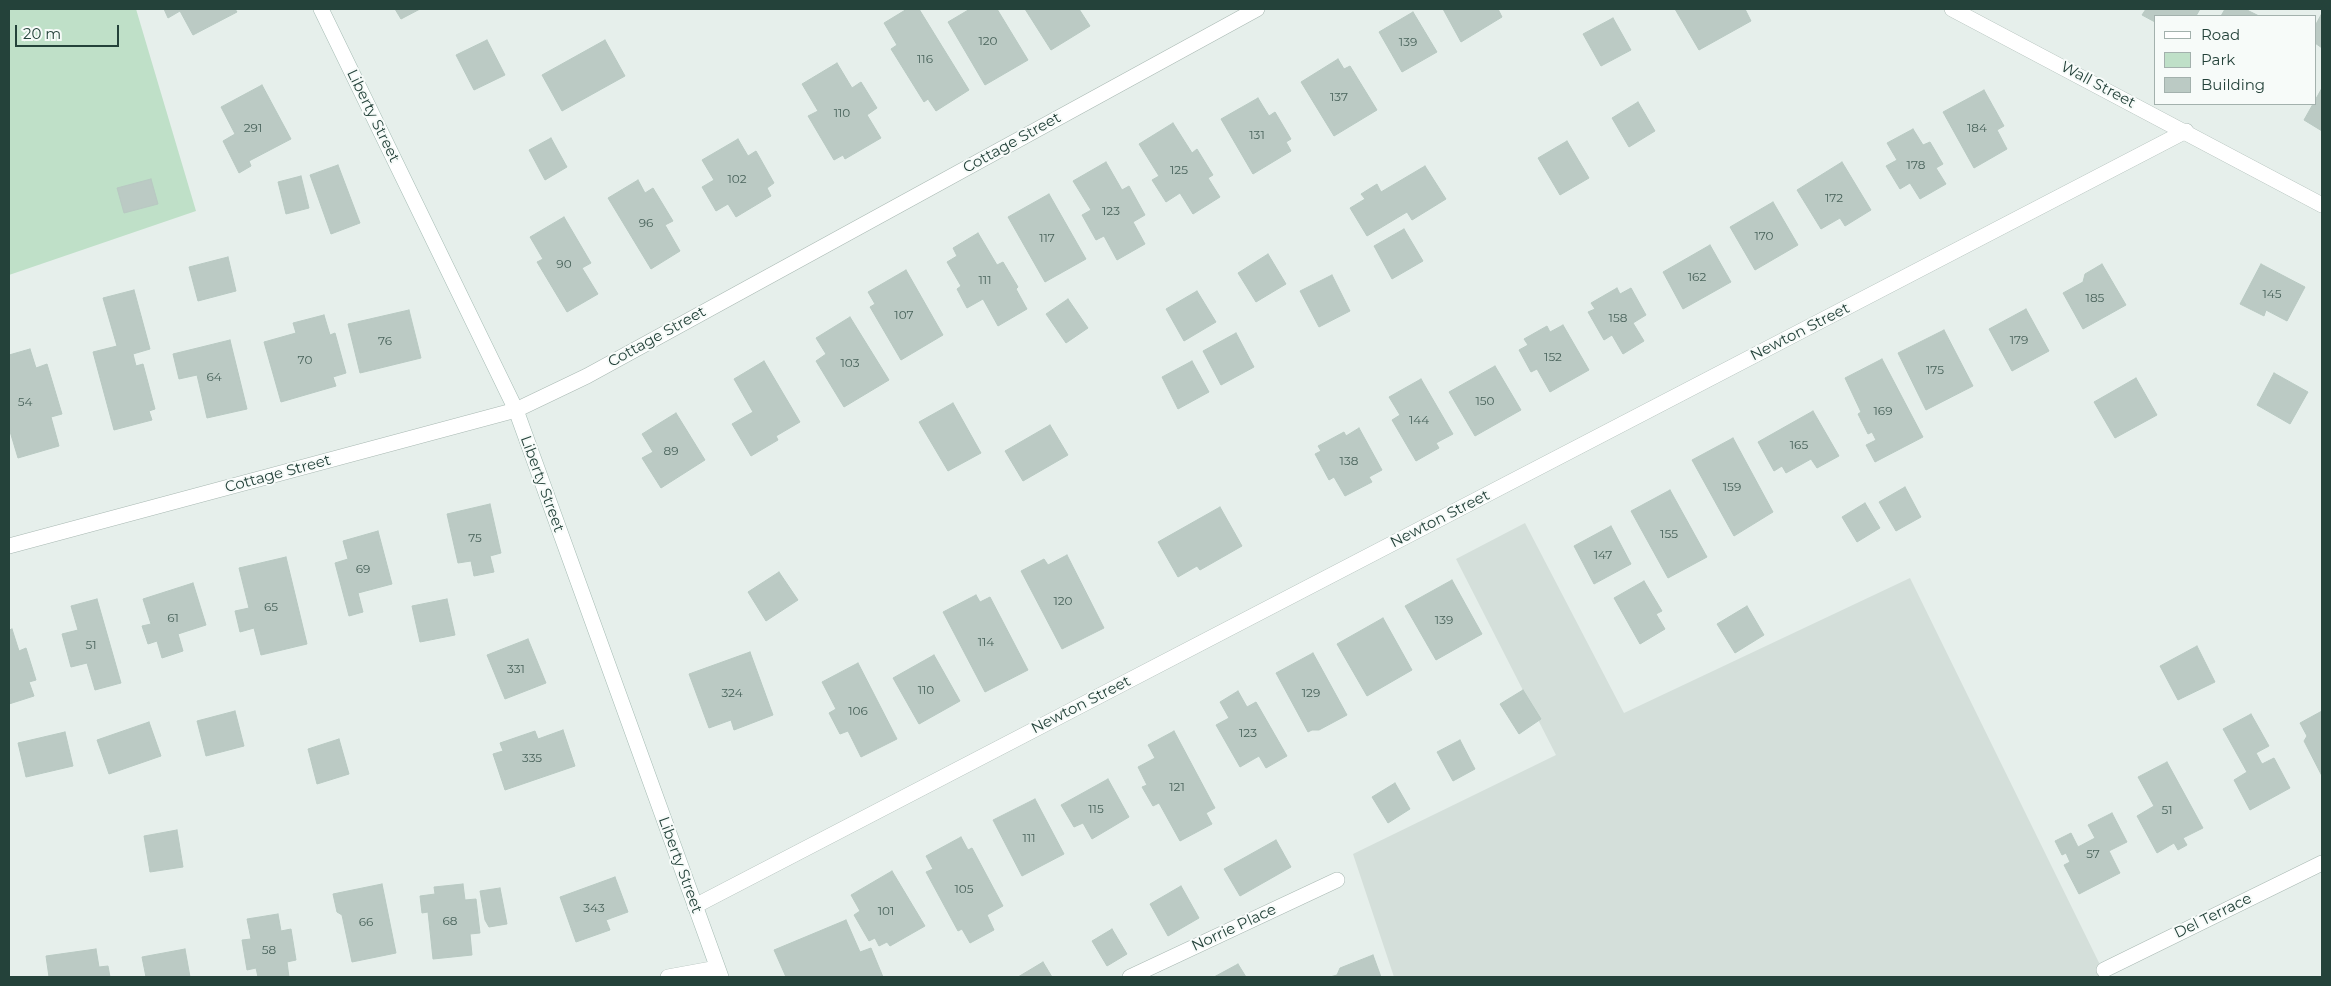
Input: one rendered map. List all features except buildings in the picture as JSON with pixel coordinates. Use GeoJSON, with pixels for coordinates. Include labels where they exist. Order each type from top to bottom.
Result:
{"type":"FeatureCollection","features":[{"type":"Feature","properties":{"kind":"street","name":"Liberty Street"},"geometry":{"type":"LineString","coordinates":[[321,9],[516,410],[719,973]]}},
{"type":"Feature","properties":{"kind":"street","name":"Cottage Street"},"geometry":{"type":"LineString","coordinates":[[9,546],[516,410],[587,376],[1257,9]]}},
{"type":"Feature","properties":{"kind":"street","name":"Wall Street"},"geometry":{"type":"LineString","coordinates":[[1952,9],[2322,205]]}},
{"type":"Feature","properties":{"kind":"street","name":"Newton Street"},"geometry":{"type":"LineString","coordinates":[[695,906],[2186,132]]}},
{"type":"Feature","properties":{"kind":"street","name":"Del Terrace"},"geometry":{"type":"LineString","coordinates":[[2104,970],[2322,863]]}},
{"type":"Feature","properties":{"kind":"street","name":"Norrie Place"},"geometry":{"type":"LineString","coordinates":[[1130,977],[1337,880]]}},
{"type":"Feature","properties":{"kind":"street"},"geometry":{"type":"LineString","coordinates":[[668,977],[719,973]]}},
{"type":"Feature","properties":{"kind":"shaded area"},"geometry":{"type":"Polygon","coordinates":[[[1525,523],[1624,713],[1910,578],[2106,977],[1394,977],[1353,854],[1556,755],[1456,559],[1525,523]]]}},
{"type":"Feature","properties":{"kind":"green space"},"geometry":{"type":"Polygon","coordinates":[[[9,9],[136,9],[196,211],[9,275],[9,9]]]}}]}
